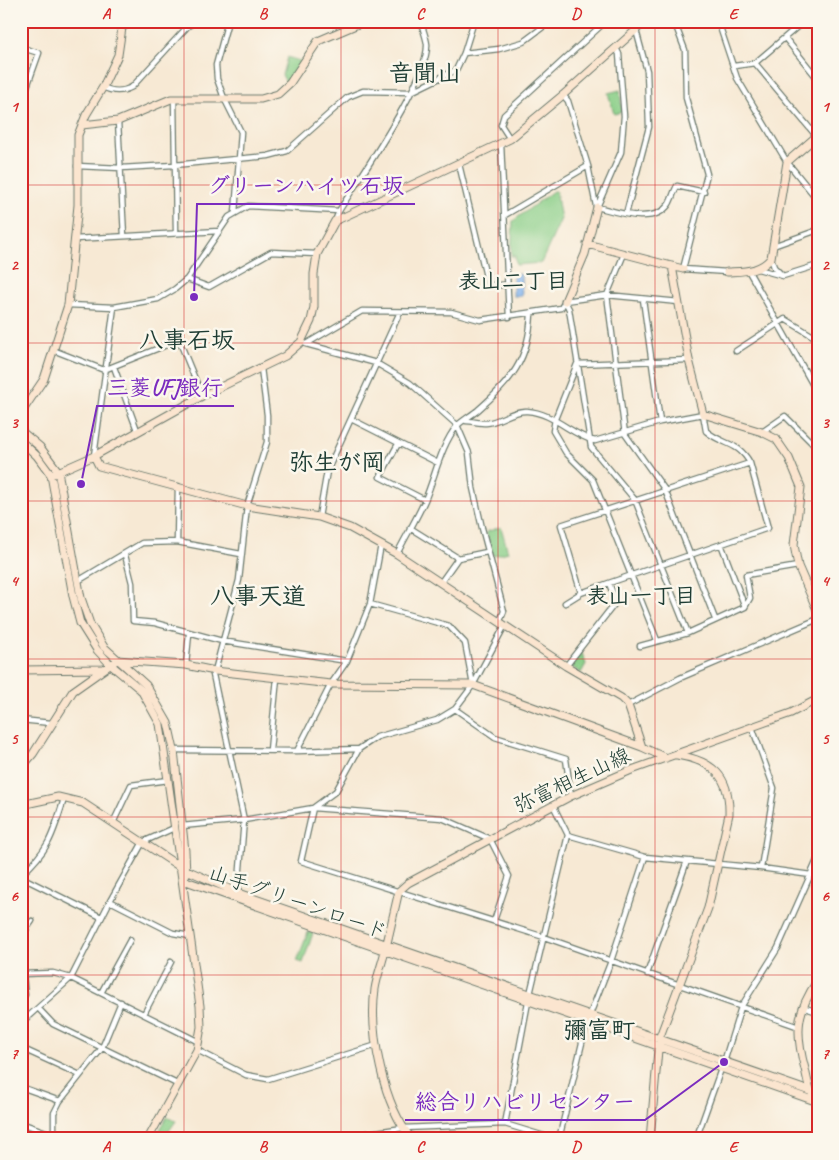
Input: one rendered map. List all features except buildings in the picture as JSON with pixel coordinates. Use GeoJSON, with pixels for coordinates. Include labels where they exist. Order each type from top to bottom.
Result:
{"type":"FeatureCollection","features":[{"type":"Feature","properties":{"kind":"street"},"geometry":{"type":"LineString","coordinates":[[21,413],[44,379],[68,305],[78,205],[78,135],[86,115],[118,55],[122,24],[133,21]]}},
{"type":"Feature","properties":{"kind":"street"},"geometry":{"type":"LineString","coordinates":[[103,86],[108,90],[125,90],[132,87],[188,26],[196,21]]}},
{"type":"Feature","properties":{"kind":"street"},"geometry":{"type":"LineString","coordinates":[[228,21],[216,65],[224,98],[241,132],[235,212]]}},
{"type":"Feature","properties":{"kind":"street"},"geometry":{"type":"LineString","coordinates":[[82,125],[118,121],[174,99],[261,99],[278,94],[290,84],[318,40],[364,21]]}},
{"type":"Feature","properties":{"kind":"street"},"geometry":{"type":"LineString","coordinates":[[303,343],[314,307],[314,274],[317,254],[339,211],[411,92],[424,61],[427,44],[420,21]]}},
{"type":"Feature","properties":{"kind":"street"},"geometry":{"type":"LineString","coordinates":[[77,166],[121,168],[174,165],[268,156],[287,151],[348,97],[363,91],[411,92],[456,70],[464,53],[474,21]]}},
{"type":"Feature","properties":{"kind":"street"},"geometry":{"type":"LineString","coordinates":[[464,53],[499,49],[523,42],[551,21]]}},
{"type":"Feature","properties":{"kind":"street"},"geometry":{"type":"LineString","coordinates":[[510,138],[501,125],[504,115],[606,21]]}},
{"type":"Feature","properties":{"kind":"street"},"geometry":{"type":"LineString","coordinates":[[335,221],[501,144],[563,95],[646,21]]}},
{"type":"Feature","properties":{"kind":"street"},"geometry":{"type":"LineString","coordinates":[[674,21],[685,50],[686,98],[707,174],[704,192],[683,269]]}},
{"type":"Feature","properties":{"kind":"street"},"geometry":{"type":"LineString","coordinates":[[718,21],[737,78],[787,162],[818,200]]}},
{"type":"Feature","properties":{"kind":"street"},"geometry":{"type":"LineString","coordinates":[[734,66],[755,63],[804,21]]}},
{"type":"Feature","properties":{"kind":"street"},"geometry":{"type":"LineString","coordinates":[[626,214],[649,127],[647,71],[636,30]]}},
{"type":"Feature","properties":{"kind":"street"},"geometry":{"type":"LineString","coordinates":[[785,38],[818,79]]}},
{"type":"Feature","properties":{"kind":"street"},"geometry":{"type":"LineString","coordinates":[[21,441],[38,456],[51,475],[94,456],[137,430],[285,356],[303,343],[362,312],[451,312],[480,320],[531,314],[561,308],[587,244],[597,207],[621,152],[624,116],[619,54],[616,48]]}},
{"type":"Feature","properties":{"kind":"street"},"geometry":{"type":"LineString","coordinates":[[21,65],[26,49],[39,53],[24,95],[21,95]]}},
{"type":"Feature","properties":{"kind":"street"},"geometry":{"type":"LineString","coordinates":[[587,244],[683,269],[727,272],[758,269],[766,265],[771,258],[787,162],[817,136],[755,63]]}},
{"type":"Feature","properties":{"kind":"street"},"geometry":{"type":"LineString","coordinates":[[563,95],[568,101],[588,166],[597,207]]}},
{"type":"Feature","properties":{"kind":"street"},"geometry":{"type":"LineString","coordinates":[[174,99],[176,232]]}},
{"type":"Feature","properties":{"kind":"street"},"geometry":{"type":"LineString","coordinates":[[118,121],[124,236]]}},
{"type":"Feature","properties":{"kind":"street"},"geometry":{"type":"LineString","coordinates":[[501,144],[509,317]]}},
{"type":"Feature","properties":{"kind":"street"},"geometry":{"type":"LineString","coordinates":[[459,164],[488,285],[508,285]]}},
{"type":"Feature","properties":{"kind":"street"},"geometry":{"type":"LineString","coordinates":[[505,215],[588,166]]}},
{"type":"Feature","properties":{"kind":"street"},"geometry":{"type":"LineString","coordinates":[[597,207],[626,214],[645,216],[662,211],[669,205],[677,186],[704,192]]}},
{"type":"Feature","properties":{"kind":"street"},"geometry":{"type":"LineString","coordinates":[[68,305],[114,308],[158,299],[176,289],[187,279],[218,231],[235,212],[248,206],[339,211]]}},
{"type":"Feature","properties":{"kind":"street"},"geometry":{"type":"LineString","coordinates":[[773,246],[818,230]]}},
{"type":"Feature","properties":{"kind":"street"},"geometry":{"type":"LineString","coordinates":[[75,239],[218,231]]}},
{"type":"Feature","properties":{"kind":"street"},"geometry":{"type":"LineString","coordinates":[[187,279],[209,287],[272,252],[317,254]]}},
{"type":"Feature","properties":{"kind":"street"},"geometry":{"type":"LineString","coordinates":[[624,254],[607,295],[618,362],[625,434],[666,490],[715,619]]}},
{"type":"Feature","properties":{"kind":"street"},"geometry":{"type":"LineString","coordinates":[[771,258],[774,267],[783,276]]}},
{"type":"Feature","properties":{"kind":"street"},"geometry":{"type":"LineString","coordinates":[[565,603],[581,593],[608,583],[768,528],[750,463],[745,454],[736,445],[713,437],[706,431],[689,360],[672,266]]}},
{"type":"Feature","properties":{"kind":"street"},"geometry":{"type":"LineString","coordinates":[[758,269],[783,276],[818,266]]}},
{"type":"Feature","properties":{"kind":"street"},"geometry":{"type":"LineString","coordinates":[[748,270],[818,394]]}},
{"type":"Feature","properties":{"kind":"street"},"geometry":{"type":"LineString","coordinates":[[565,301],[607,295],[679,302]]}},
{"type":"Feature","properties":{"kind":"street"},"geometry":{"type":"LineString","coordinates":[[643,299],[660,422]]}},
{"type":"Feature","properties":{"kind":"street"},"geometry":{"type":"LineString","coordinates":[[565,301],[569,309],[590,448],[635,500],[688,633]]}},
{"type":"Feature","properties":{"kind":"street"},"geometry":{"type":"LineString","coordinates":[[114,308],[104,370],[94,456],[99,466],[178,485],[247,506],[318,517],[350,528],[441,582],[566,666],[621,698],[628,705],[642,747]]}},
{"type":"Feature","properties":{"kind":"street"},"geometry":{"type":"LineString","coordinates":[[318,517],[327,471],[400,312]]}},
{"type":"Feature","properties":{"kind":"street"},"geometry":{"type":"LineString","coordinates":[[396,554],[425,500],[438,463],[457,425],[466,421],[496,395],[516,372],[530,331],[531,314]]}},
{"type":"Feature","properties":{"kind":"street"},"geometry":{"type":"LineString","coordinates":[[736,351],[785,319],[818,339]]}},
{"type":"Feature","properties":{"kind":"street"},"geometry":{"type":"LineString","coordinates":[[53,350],[104,370],[179,340],[202,396]]}},
{"type":"Feature","properties":{"kind":"street"},"geometry":{"type":"LineString","coordinates":[[303,343],[376,364],[410,383],[457,425],[469,453],[473,488],[487,552],[504,611],[503,623],[473,685],[455,709],[438,720],[377,737],[360,749],[336,791],[313,808],[301,860],[544,937],[798,1027]]}},
{"type":"Feature","properties":{"kind":"street"},"geometry":{"type":"LineString","coordinates":[[577,364],[689,360]]}},
{"type":"Feature","properties":{"kind":"street"},"geometry":{"type":"LineString","coordinates":[[577,364],[555,419],[553,431],[566,454],[593,480],[657,640]]}},
{"type":"Feature","properties":{"kind":"street"},"geometry":{"type":"LineString","coordinates":[[114,367],[137,430]]}},
{"type":"Feature","properties":{"kind":"street"},"geometry":{"type":"LineString","coordinates":[[238,893],[244,820],[213,671],[239,580],[247,506],[267,442],[268,415],[261,368]]}},
{"type":"Feature","properties":{"kind":"street"},"geometry":{"type":"LineString","coordinates":[[466,421],[487,423],[516,412],[528,411],[555,419],[588,439],[595,441],[625,434],[660,422],[703,414],[762,432],[776,439],[789,458],[802,487],[794,537],[798,566],[818,612]]}},
{"type":"Feature","properties":{"kind":"street"},"geometry":{"type":"LineString","coordinates":[[762,432],[784,416],[818,449]]}},
{"type":"Feature","properties":{"kind":"street"},"geometry":{"type":"LineString","coordinates":[[351,419],[438,463]]}},
{"type":"Feature","properties":{"kind":"street"},"geometry":{"type":"LineString","coordinates":[[21,431],[40,447],[58,471]]}},
{"type":"Feature","properties":{"kind":"street"},"geometry":{"type":"LineString","coordinates":[[398,444],[380,477],[425,500]]}},
{"type":"Feature","properties":{"kind":"street"},"geometry":{"type":"LineString","coordinates":[[581,593],[561,525],[750,463]]}},
{"type":"Feature","properties":{"kind":"street","name":"山手グリーンロード"},"geometry":{"type":"LineString","coordinates":[[58,471],[84,611],[97,638],[114,663],[132,671],[155,697],[168,724],[174,750],[182,826],[183,880],[590,1014],[658,1043]]}},
{"type":"Feature","properties":{"kind":"street","name":"山手グリーンロード"},"geometry":{"type":"LineString","coordinates":[[51,475],[76,610],[89,638],[141,690],[155,712],[165,746],[174,828],[183,869]]}},
{"type":"Feature","properties":{"kind":"street"},"geometry":{"type":"LineString","coordinates":[[177,542],[178,485]]}},
{"type":"Feature","properties":{"kind":"street"},"geometry":{"type":"LineString","coordinates":[[410,528],[458,558]]}},
{"type":"Feature","properties":{"kind":"street"},"geometry":{"type":"LineString","coordinates":[[78,581],[125,555],[142,543],[177,542],[241,554]]}},
{"type":"Feature","properties":{"kind":"street"},"geometry":{"type":"LineString","coordinates":[[721,544],[745,607]]}},
{"type":"Feature","properties":{"kind":"street"},"geometry":{"type":"LineString","coordinates":[[297,751],[331,684],[347,661],[370,604],[381,545]]}},
{"type":"Feature","properties":{"kind":"street"},"geometry":{"type":"LineString","coordinates":[[441,582],[458,558],[487,552]]}},
{"type":"Feature","properties":{"kind":"street"},"geometry":{"type":"LineString","coordinates":[[125,555],[132,583],[134,621],[155,623],[189,634],[222,641],[347,661]]}},
{"type":"Feature","properties":{"kind":"street"},"geometry":{"type":"LineString","coordinates":[[640,646],[688,633],[715,619],[745,607],[750,598],[746,575],[798,566]]}},
{"type":"Feature","properties":{"kind":"street"},"geometry":{"type":"LineString","coordinates":[[566,666],[616,602],[608,583]]}},
{"type":"Feature","properties":{"kind":"street"},"geometry":{"type":"LineString","coordinates":[[370,604],[449,626],[465,643],[473,685]]}},
{"type":"Feature","properties":{"kind":"street"},"geometry":{"type":"LineString","coordinates":[[628,705],[680,678],[818,619]]}},
{"type":"Feature","properties":{"kind":"street"},"geometry":{"type":"LineString","coordinates":[[186,666],[189,634]]}},
{"type":"Feature","properties":{"kind":"street"},"geometry":{"type":"LineString","coordinates":[[21,768],[33,754],[73,691],[114,663],[186,666],[213,671],[331,684],[473,685],[642,747],[666,758]]}},
{"type":"Feature","properties":{"kind":"street"},"geometry":{"type":"LineString","coordinates":[[21,670],[104,669]]}},
{"type":"Feature","properties":{"kind":"street"},"geometry":{"type":"LineString","coordinates":[[270,750],[277,678]]}},
{"type":"Feature","properties":{"kind":"street","name":"弥富相生山線"},"geometry":{"type":"LineString","coordinates":[[399,891],[408,883],[571,796],[628,771],[792,713],[818,699]]}},
{"type":"Feature","properties":{"kind":"street"},"geometry":{"type":"LineString","coordinates":[[455,709],[495,737],[566,759],[571,796]]}},
{"type":"Feature","properties":{"kind":"street"},"geometry":{"type":"LineString","coordinates":[[21,720],[51,723]]}},
{"type":"Feature","properties":{"kind":"street"},"geometry":{"type":"LineString","coordinates":[[752,727],[774,788],[761,868]]}},
{"type":"Feature","properties":{"kind":"street"},"geometry":{"type":"LineString","coordinates":[[174,750],[297,751],[360,749]]}},
{"type":"Feature","properties":{"kind":"street"},"geometry":{"type":"LineString","coordinates":[[650,1139],[658,1043],[708,908],[729,814],[729,800],[724,782],[713,768],[676,755]]}},
{"type":"Feature","properties":{"kind":"street"},"geometry":{"type":"LineString","coordinates":[[113,823],[131,785],[168,780]]}},
{"type":"Feature","properties":{"kind":"street"},"geometry":{"type":"LineString","coordinates":[[21,805],[58,797],[83,803],[183,869]]}},
{"type":"Feature","properties":{"kind":"street"},"geometry":{"type":"LineString","coordinates":[[64,799],[52,836],[40,858],[21,876],[102,917]]}},
{"type":"Feature","properties":{"kind":"street"},"geometry":{"type":"LineString","coordinates":[[530,994],[568,835],[553,805]]}},
{"type":"Feature","properties":{"kind":"street"},"geometry":{"type":"LineString","coordinates":[[182,826],[244,820],[313,808],[442,818],[490,839],[509,876],[494,921]]}},
{"type":"Feature","properties":{"kind":"street"},"geometry":{"type":"LineString","coordinates":[[21,1023],[71,978],[110,901],[143,842],[174,828]]}},
{"type":"Feature","properties":{"kind":"street"},"geometry":{"type":"LineString","coordinates":[[568,835],[645,857],[761,868],[818,876]]}},
{"type":"Feature","properties":{"kind":"street"},"geometry":{"type":"LineString","coordinates":[[560,1139],[587,1022],[611,961],[645,857]]}},
{"type":"Feature","properties":{"kind":"street"},"geometry":{"type":"LineString","coordinates":[[696,1139],[742,1006],[778,948],[818,858]]}},
{"type":"Feature","properties":{"kind":"street"},"geometry":{"type":"LineString","coordinates":[[647,974],[686,861]]}},
{"type":"Feature","properties":{"kind":"street","name":"山手グリーンロード"},"geometry":{"type":"LineString","coordinates":[[183,869],[238,893],[528,1002],[658,1043],[818,1100]]}},
{"type":"Feature","properties":{"kind":"street"},"geometry":{"type":"LineString","coordinates":[[148,1139],[197,1050],[199,1042],[200,1006],[183,880]]}},
{"type":"Feature","properties":{"kind":"street"},"geometry":{"type":"LineString","coordinates":[[399,891],[375,989],[374,1018],[391,1106],[403,1128],[412,1139]]}},
{"type":"Feature","properties":{"kind":"street"},"geometry":{"type":"LineString","coordinates":[[110,901],[173,933],[191,936]]}},
{"type":"Feature","properties":{"kind":"street"},"geometry":{"type":"LineString","coordinates":[[21,937],[32,921]]}},
{"type":"Feature","properties":{"kind":"street"},"geometry":{"type":"LineString","coordinates":[[101,993],[130,940]]}},
{"type":"Feature","properties":{"kind":"street"},"geometry":{"type":"LineString","coordinates":[[21,954],[25,995],[21,997]]}},
{"type":"Feature","properties":{"kind":"street"},"geometry":{"type":"LineString","coordinates":[[144,1014],[171,962]]}},
{"type":"Feature","properties":{"kind":"street"},"geometry":{"type":"LineString","coordinates":[[22,974],[53,973],[71,978],[199,1042]]}},
{"type":"Feature","properties":{"kind":"street"},"geometry":{"type":"LineString","coordinates":[[818,980],[802,1007],[798,1027],[800,1050],[814,1094],[818,1100]]}},
{"type":"Feature","properties":{"kind":"street"},"geometry":{"type":"LineString","coordinates":[[54,1134],[54,1113],[60,1101],[102,1048],[121,1002]]}},
{"type":"Feature","properties":{"kind":"street"},"geometry":{"type":"LineString","coordinates":[[506,1124],[528,1002]]}},
{"type":"Feature","properties":{"kind":"street"},"geometry":{"type":"LineString","coordinates":[[802,1007],[818,1012]]}},
{"type":"Feature","properties":{"kind":"street"},"geometry":{"type":"LineString","coordinates":[[38,1008],[53,1024],[177,1084]]}},
{"type":"Feature","properties":{"kind":"street"},"geometry":{"type":"LineString","coordinates":[[197,1050],[246,1075],[268,1079],[378,1045]]}},
{"type":"Feature","properties":{"kind":"street"},"geometry":{"type":"LineString","coordinates":[[21,1048],[80,1075]]}},
{"type":"Feature","properties":{"kind":"street","name":"山手グリーンロード"},"geometry":{"type":"LineString","coordinates":[[722,1066],[814,1094]]}},
{"type":"Feature","properties":{"kind":"street"},"geometry":{"type":"LineString","coordinates":[[21,1087],[60,1101]]}},
{"type":"Feature","properties":{"kind":"street"},"geometry":{"type":"LineString","coordinates":[[21,1123],[66,1139]]}},
{"type":"Feature","properties":{"kind":"street"},"geometry":{"type":"LineString","coordinates":[[328,1139],[403,1128],[506,1124],[554,1139]]}},
{"type":"Feature","properties":{"kind":"street"},"geometry":{"type":"LineString","coordinates":[[817,1139],[818,1130]]}},
{"type":"Feature","properties":{"kind":"green space"},"geometry":{"type":"Polygon","coordinates":[[[287,57],[303,62],[289,82],[286,82],[282,75],[287,57]]]}},
{"type":"Feature","properties":{"kind":"green space"},"geometry":{"type":"Polygon","coordinates":[[[620,90],[622,112],[614,114],[608,93],[620,90]]]}},
{"type":"Feature","properties":{"kind":"green space"},"geometry":{"type":"Polygon","coordinates":[[[553,191],[556,191],[561,219],[541,263],[516,265],[515,256],[511,256],[513,221],[553,191]]]}},
{"type":"Feature","properties":{"kind":"green space"},"geometry":{"type":"Polygon","coordinates":[[[501,527],[508,552],[493,556],[486,532],[501,527]]]}},
{"type":"Feature","properties":{"kind":"green space"},"geometry":{"type":"Polygon","coordinates":[[[581,651],[586,664],[581,673],[570,666],[581,651]]]}},
{"type":"Feature","properties":{"kind":"green space"},"geometry":{"type":"Polygon","coordinates":[[[308,932],[313,933],[303,963],[297,961],[308,932]]]}},
{"type":"Feature","properties":{"kind":"green space"},"geometry":{"type":"Polygon","coordinates":[[[167,1117],[176,1121],[164,1138],[157,1135],[167,1117]]]}},
{"type":"Feature","properties":{"kind":"water"},"geometry":{"type":"Polygon","coordinates":[[[513,274],[521,274],[522,296],[513,296],[513,274]]]}},
{"type":"Feature","properties":{"kind":"place","name":"グリーンハイツ石坂"},"geometry":{"type":"Point","coordinates":[194,297]}},
{"type":"Feature","properties":{"kind":"place","name":"三菱UFJ銀行"},"geometry":{"type":"Point","coordinates":[81,484]}},
{"type":"Feature","properties":{"kind":"place","name":"総合リハビリセンター"},"geometry":{"type":"Point","coordinates":[724,1062]}},
{"type":"Feature","properties":{"kind":"district","name":"音聞山"},"geometry":{"type":"Point","coordinates":[425,73]}},
{"type":"Feature","properties":{"kind":"district","name":"表山二丁目"},"geometry":{"type":"Point","coordinates":[513,280]}},
{"type":"Feature","properties":{"kind":"district","name":"八事石坂"},"geometry":{"type":"Point","coordinates":[187,340]}},
{"type":"Feature","properties":{"kind":"district","name":"弥生が岡"},"geometry":{"type":"Point","coordinates":[337,462]}},
{"type":"Feature","properties":{"kind":"district","name":"表山一丁目"},"geometry":{"type":"Point","coordinates":[641,595]}},
{"type":"Feature","properties":{"kind":"district","name":"八事天道"},"geometry":{"type":"Point","coordinates":[258,596]}},
{"type":"Feature","properties":{"kind":"district","name":"彌富町"},"geometry":{"type":"Point","coordinates":[599,1030]}}]}
